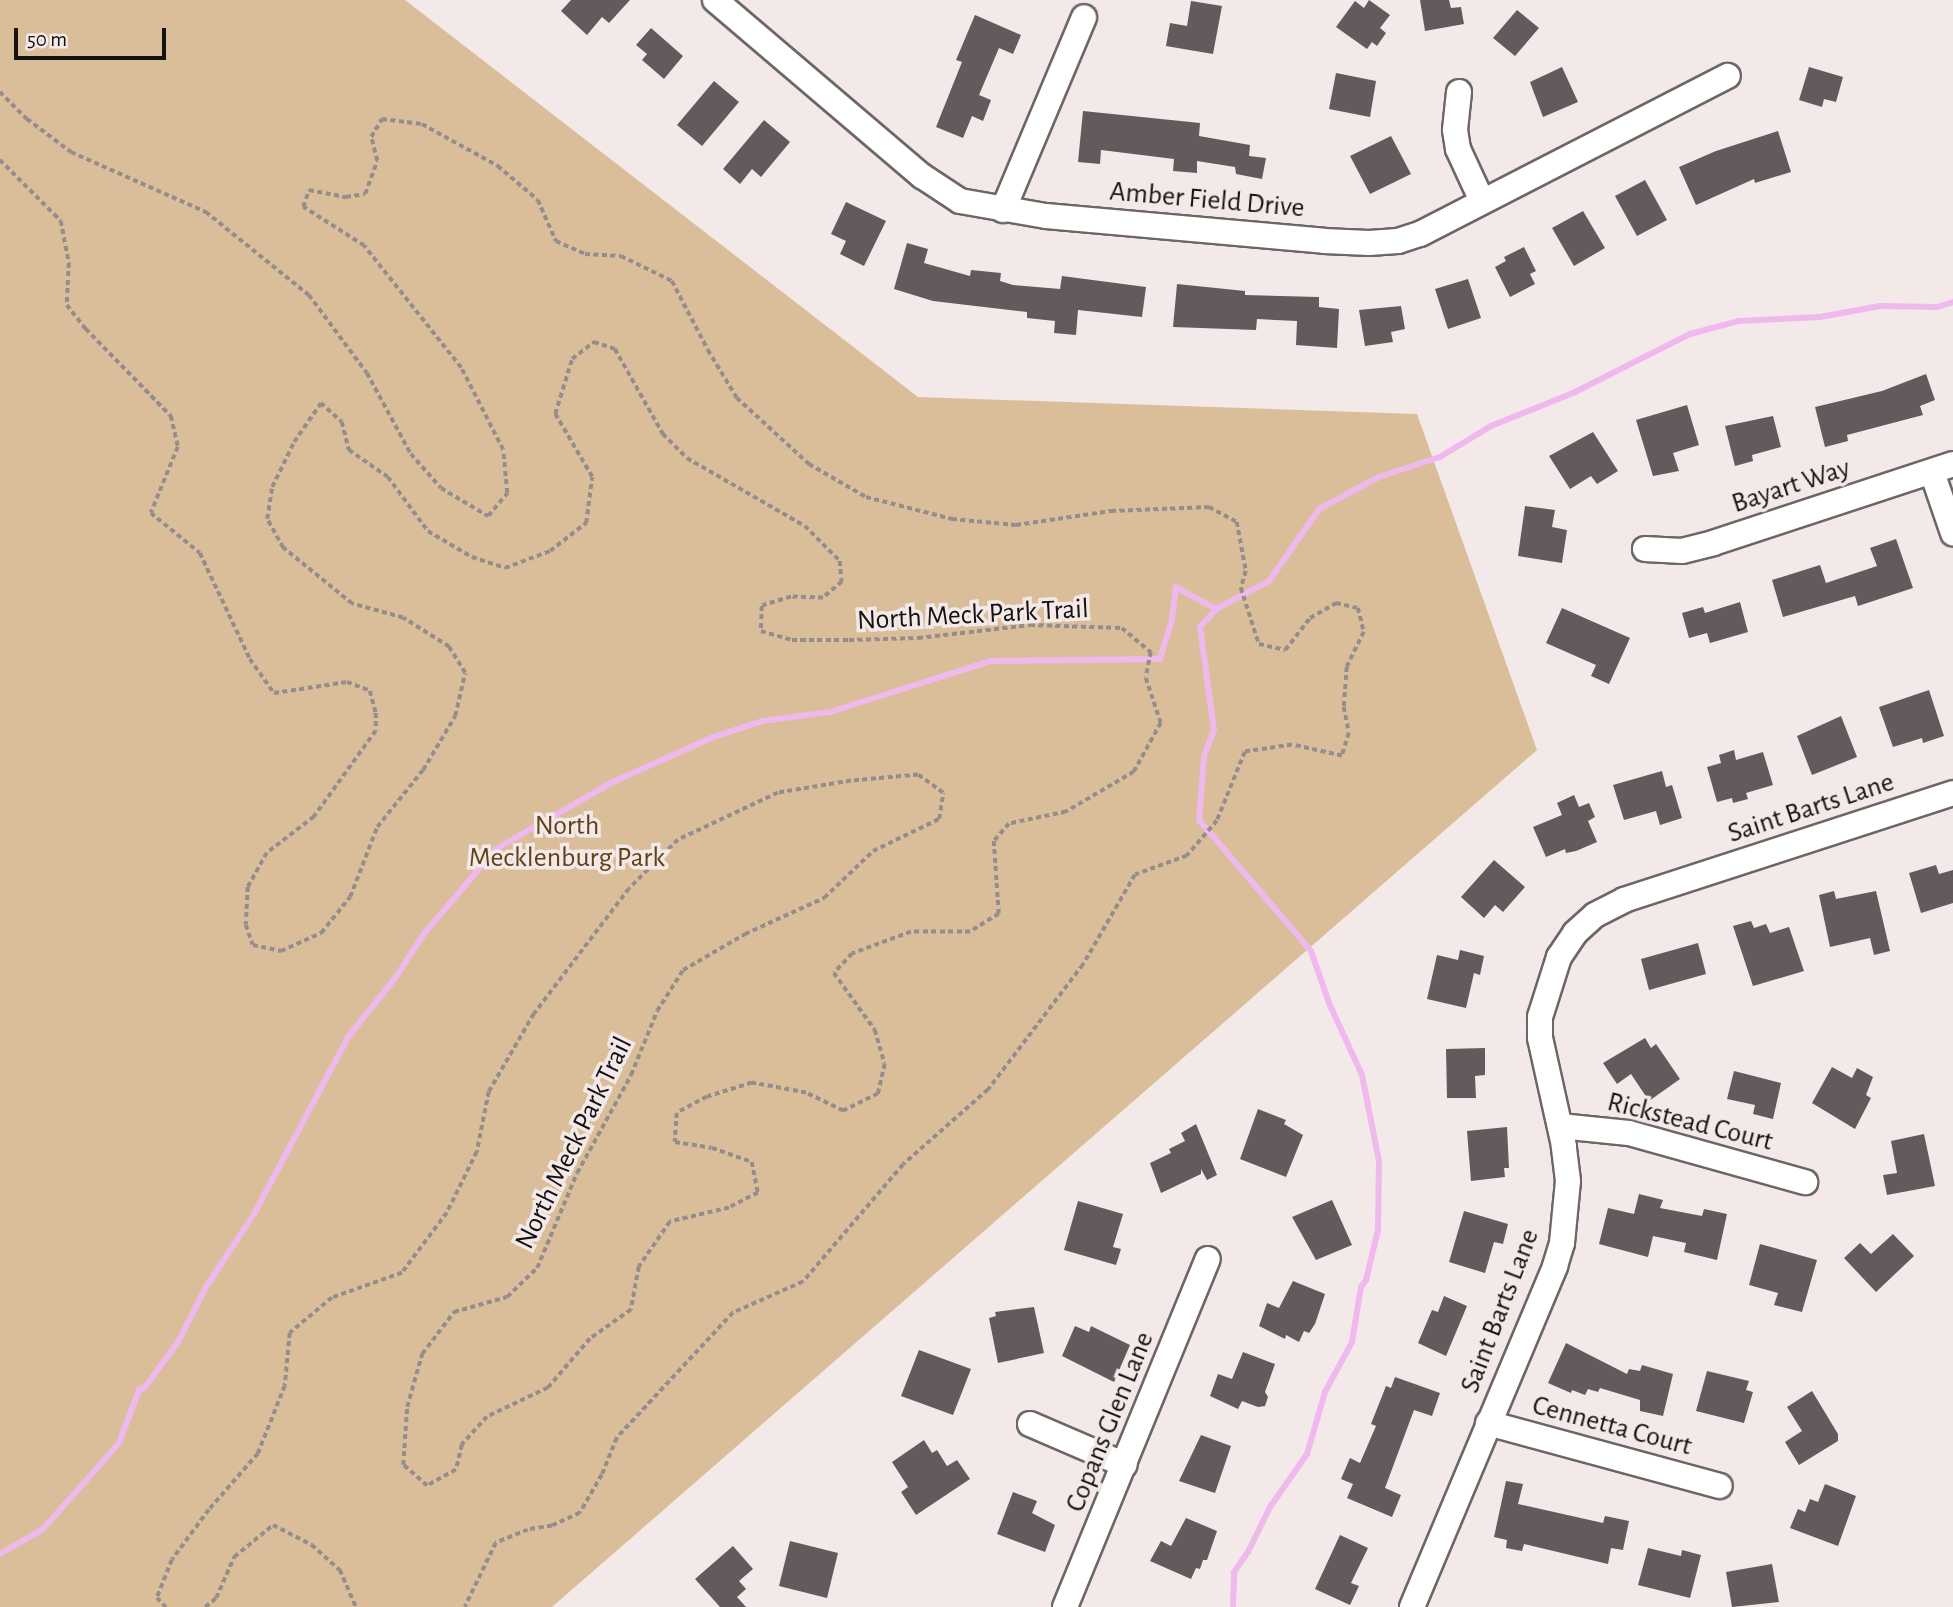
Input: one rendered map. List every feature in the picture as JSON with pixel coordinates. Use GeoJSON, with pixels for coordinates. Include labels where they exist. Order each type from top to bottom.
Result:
{"type":"FeatureCollection","features":[{"type":"Feature","properties":{"kind":"street","name":"Amber Field Drive"},"geometry":{"type":"LineString","coordinates":[[715,0],[944,193],[960,201],[1046,216],[1368,243],[1398,241],[1420,233],[1728,76]]}},
{"type":"Feature","properties":{"kind":"street"},"geometry":{"type":"LineString","coordinates":[[1003,210],[1084,18]]}},
{"type":"Feature","properties":{"kind":"street"},"geometry":{"type":"LineString","coordinates":[[1459,92],[1455,130],[1458,149],[1482,201]]}},
{"type":"Feature","properties":{"kind":"street"},"geometry":{"type":"LineString","coordinates":[[1942,468],[1953,533]]}},
{"type":"Feature","properties":{"kind":"street","name":"Bayart Way"},"geometry":{"type":"LineString","coordinates":[[1645,549],[1682,551],[1713,543],[1942,468]]}},
{"type":"Feature","properties":{"kind":"street","name":"Saint Barts Lane"},"geometry":{"type":"LineString","coordinates":[[1412,1607],[1555,1266],[1562,1242],[1568,1181],[1560,1126],[1540,1038],[1540,1017],[1559,957],[1575,933],[1595,915],[1625,900],[1953,793]]}},
{"type":"Feature","properties":{"kind":"street","name":"Rickstead Court"},"geometry":{"type":"LineString","coordinates":[[1560,1126],[1629,1133],[1805,1182]]}},
{"type":"Feature","properties":{"kind":"street","name":"Copans Glen Lane"},"geometry":{"type":"LineString","coordinates":[[1065,1607],[1208,1259]]}},
{"type":"Feature","properties":{"kind":"street","name":"Cennetta Court"},"geometry":{"type":"LineString","coordinates":[[1488,1423],[1720,1486]]}},
{"type":"Feature","properties":{"kind":"street"},"geometry":{"type":"LineString","coordinates":[[1030,1424],[1125,1465]]}},
{"type":"Feature","properties":{"kind":"path"},"geometry":{"type":"LineString","coordinates":[[0,92],[27,119],[71,152],[206,212],[309,295],[367,373],[411,454],[441,488],[488,516],[507,493],[503,450],[461,368],[365,246],[303,207],[309,190],[346,197],[365,194],[377,161],[371,137],[382,119],[422,124],[498,166],[538,200],[556,241],[585,254],[621,256],[672,281],[737,398],[808,464],[866,497],[952,519],[1016,525],[1111,511],[1209,507],[1237,522],[1246,572],[1241,588],[1259,644],[1285,650],[1310,618],[1336,603],[1358,608],[1364,632],[1346,667],[1344,707],[1349,733],[1342,756],[1292,745],[1245,752],[1217,821],[1187,856],[1135,875],[1083,965],[988,1090],[903,1165],[803,1282],[733,1313],[667,1381],[618,1438],[602,1475],[580,1513],[552,1526],[528,1530],[496,1543],[466,1607]]}},
{"type":"Feature","properties":{"kind":"path","name":"North Meck Park Trail"},"geometry":{"type":"LineString","coordinates":[[0,160],[61,221],[69,263],[67,305],[86,329],[171,416],[178,447],[151,513],[200,553],[250,659],[274,693],[347,682],[370,691],[376,713],[376,731],[314,817],[267,853],[248,887],[246,925],[253,945],[281,951],[321,933],[350,897],[377,827],[423,770],[456,716],[465,673],[449,647],[403,618],[352,604],[283,548],[267,519],[272,486],[294,442],[321,403],[342,422],[349,450],[388,477],[428,531],[472,557],[505,568],[550,551],[586,523],[592,477],[555,414],[572,359],[594,342],[615,349],[663,435],[687,458],[806,526],[840,561],[842,582],[823,598],[791,597],[762,606],[761,631],[792,640],[849,640],[918,638],[1030,625],[1122,628],[1151,652],[1146,678],[1161,723],[1134,772],[1066,812],[1009,824],[994,841],[999,914],[970,932],[911,932],[852,954],[834,973],[875,1030],[885,1064],[878,1094],[843,1111],[806,1093],[752,1083],[708,1097],[677,1113],[675,1142],[712,1148],[752,1161],[758,1193],[729,1208],[670,1222],[639,1267],[631,1310],[590,1339],[548,1388],[486,1417],[462,1445],[456,1470],[427,1486],[403,1465],[407,1407],[422,1354],[454,1312],[507,1297],[537,1268],[577,1173],[631,1075],[657,1011],[683,970],[745,934],[824,898],[873,851],[939,819],[943,793],[918,775],[851,780],[778,793],[678,840],[629,889],[534,1014],[489,1092],[477,1153],[447,1213],[402,1273],[332,1297],[290,1333],[285,1386],[258,1454],[209,1510],[172,1560],[157,1598],[166,1607]]}},
{"type":"Feature","properties":{"kind":"path"},"geometry":{"type":"LineString","coordinates":[[205,1607],[216,1598],[234,1557],[273,1525],[312,1545],[340,1570],[356,1607]]}},
{"type":"Feature","properties":{"kind":"green space","name":"North Mecklenburg Park"},"geometry":{"type":"Polygon","coordinates":[[[0,0],[405,0],[918,397],[1417,414],[1537,750],[552,1607],[0,1607],[0,0]]]}},
{"type":"Feature","properties":{"kind":"building"},"geometry":{"type":"Polygon","coordinates":[[[571,0],[630,0],[609,23],[602,17],[587,35],[561,11],[571,0]]]}},
{"type":"Feature","properties":{"kind":"building"},"geometry":{"type":"Polygon","coordinates":[[[1369,0],[1390,15],[1380,28],[1386,33],[1377,46],[1372,42],[1367,49],[1336,27],[1355,1],[1364,8],[1369,0]]]}},
{"type":"Feature","properties":{"kind":"building"},"geometry":{"type":"Polygon","coordinates":[[[1420,0],[1449,0],[1451,8],[1461,7],[1464,24],[1425,31],[1420,0]]]}},
{"type":"Feature","properties":{"kind":"building"},"geometry":{"type":"Polygon","coordinates":[[[1191,1],[1222,6],[1213,54],[1166,46],[1170,23],[1187,26],[1191,1]]]}},
{"type":"Feature","properties":{"kind":"building"},"geometry":{"type":"Polygon","coordinates":[[[1517,10],[1539,28],[1515,56],[1493,38],[1517,10]]]}},
{"type":"Feature","properties":{"kind":"building"},"geometry":{"type":"Polygon","coordinates":[[[975,15],[1021,35],[1013,54],[999,48],[979,95],[991,100],[983,121],[972,116],[963,138],[936,127],[962,62],[956,60],[975,15]]]}},
{"type":"Feature","properties":{"kind":"building"},"geometry":{"type":"Polygon","coordinates":[[[651,28],[683,56],[664,79],[642,60],[647,54],[636,45],[651,28]]]}},
{"type":"Feature","properties":{"kind":"building"},"geometry":{"type":"Polygon","coordinates":[[[1562,67],[1578,102],[1543,117],[1530,82],[1562,67]]]}},
{"type":"Feature","properties":{"kind":"building"},"geometry":{"type":"Polygon","coordinates":[[[1809,67],[1843,77],[1836,102],[1824,99],[1822,107],[1799,100],[1809,67]]]}},
{"type":"Feature","properties":{"kind":"building"},"geometry":{"type":"Polygon","coordinates":[[[1336,73],[1376,81],[1370,117],[1329,109],[1336,73]]]}},
{"type":"Feature","properties":{"kind":"building"},"geometry":{"type":"Polygon","coordinates":[[[714,81],[739,102],[702,146],[677,125],[714,81]]]}},
{"type":"Feature","properties":{"kind":"building"},"geometry":{"type":"Polygon","coordinates":[[[1083,111],[1200,123],[1199,136],[1250,145],[1249,156],[1266,158],[1262,179],[1236,174],[1235,167],[1197,161],[1197,173],[1173,171],[1174,159],[1101,150],[1100,164],[1078,162],[1083,111]]]}},
{"type":"Feature","properties":{"kind":"building"},"geometry":{"type":"Polygon","coordinates":[[[764,120],[790,142],[761,177],[752,169],[740,184],[723,169],[764,120]]]}},
{"type":"Feature","properties":{"kind":"building"},"geometry":{"type":"Polygon","coordinates":[[[1778,131],[1791,172],[1755,183],[1754,179],[1696,205],[1679,167],[1716,151],[1778,131]]]}},
{"type":"Feature","properties":{"kind":"building"},"geometry":{"type":"Polygon","coordinates":[[[1391,136],[1411,174],[1370,194],[1350,156],[1391,136]]]}},
{"type":"Feature","properties":{"kind":"building"},"geometry":{"type":"Polygon","coordinates":[[[1645,180],[1667,220],[1637,236],[1615,196],[1645,180]]]}},
{"type":"Feature","properties":{"kind":"building"},"geometry":{"type":"Polygon","coordinates":[[[846,202],[886,221],[864,266],[840,254],[846,241],[831,234],[846,202]]]}},
{"type":"Feature","properties":{"kind":"building"},"geometry":{"type":"Polygon","coordinates":[[[1583,211],[1605,248],[1574,266],[1552,228],[1583,211]]]}},
{"type":"Feature","properties":{"kind":"building"},"geometry":{"type":"Polygon","coordinates":[[[907,243],[928,249],[924,263],[970,276],[971,270],[1001,273],[1000,281],[1013,285],[1060,289],[1062,276],[1146,287],[1142,317],[1078,310],[1076,335],[1054,333],[1055,321],[1027,318],[1027,312],[933,301],[894,289],[907,243]]]}},
{"type":"Feature","properties":{"kind":"building"},"geometry":{"type":"Polygon","coordinates":[[[1524,247],[1536,271],[1530,274],[1535,284],[1510,297],[1495,267],[1506,261],[1504,257],[1524,247]]]}},
{"type":"Feature","properties":{"kind":"building"},"geometry":{"type":"Polygon","coordinates":[[[1468,279],[1481,318],[1448,329],[1435,289],[1468,279]]]}},
{"type":"Feature","properties":{"kind":"building"},"geometry":{"type":"Polygon","coordinates":[[[1177,284],[1245,291],[1245,295],[1319,297],[1319,307],[1339,309],[1337,348],[1296,345],[1297,321],[1257,319],[1256,330],[1173,327],[1177,284]]]}},
{"type":"Feature","properties":{"kind":"building"},"geometry":{"type":"Polygon","coordinates":[[[1401,306],[1405,329],[1391,332],[1393,342],[1365,346],[1359,310],[1401,306]]]}},
{"type":"Feature","properties":{"kind":"building"},"geometry":{"type":"Polygon","coordinates":[[[1926,374],[1935,400],[1920,406],[1923,415],[1847,435],[1848,441],[1825,447],[1815,407],[1882,391],[1926,374]]]}},
{"type":"Feature","properties":{"kind":"building"},"geometry":{"type":"Polygon","coordinates":[[[1687,405],[1699,445],[1673,453],[1679,471],[1653,476],[1636,420],[1687,405]]]}},
{"type":"Feature","properties":{"kind":"building"},"geometry":{"type":"Polygon","coordinates":[[[1773,416],[1781,447],[1752,455],[1753,461],[1735,466],[1725,426],[1773,416]]]}},
{"type":"Feature","properties":{"kind":"building"},"geometry":{"type":"Polygon","coordinates":[[[1593,432],[1618,471],[1597,484],[1591,476],[1570,489],[1549,456],[1593,432]]]}},
{"type":"Feature","properties":{"kind":"building"},"geometry":{"type":"Polygon","coordinates":[[[1525,506],[1555,510],[1552,527],[1567,530],[1562,563],[1518,556],[1525,506]]]}},
{"type":"Feature","properties":{"kind":"building"},"geometry":{"type":"Polygon","coordinates":[[[1896,539],[1913,588],[1858,606],[1855,596],[1783,617],[1772,580],[1820,565],[1826,583],[1877,566],[1870,548],[1896,539]]]}},
{"type":"Feature","properties":{"kind":"building"},"geometry":{"type":"Polygon","coordinates":[[[1740,602],[1748,632],[1710,643],[1707,633],[1689,638],[1682,613],[1703,607],[1705,613],[1740,602]]]}},
{"type":"Feature","properties":{"kind":"building"},"geometry":{"type":"Polygon","coordinates":[[[1562,608],[1630,638],[1609,684],[1591,676],[1596,665],[1546,643],[1562,608]]]}},
{"type":"Feature","properties":{"kind":"building"},"geometry":{"type":"Polygon","coordinates":[[[1929,690],[1944,736],[1923,743],[1922,738],[1893,747],[1879,707],[1929,690]]]}},
{"type":"Feature","properties":{"kind":"building"},"geometry":{"type":"Polygon","coordinates":[[[1841,716],[1857,757],[1812,775],[1797,736],[1841,716]]]}},
{"type":"Feature","properties":{"kind":"building"},"geometry":{"type":"Polygon","coordinates":[[[1734,750],[1736,760],[1763,752],[1773,785],[1746,793],[1748,799],[1733,803],[1732,798],[1717,802],[1707,767],[1721,763],[1719,755],[1734,750]]]}},
{"type":"Feature","properties":{"kind":"building"},"geometry":{"type":"Polygon","coordinates":[[[1662,771],[1666,787],[1672,785],[1682,818],[1660,825],[1656,811],[1624,820],[1613,785],[1662,771]]]}},
{"type":"Feature","properties":{"kind":"building"},"geometry":{"type":"Polygon","coordinates":[[[1574,795],[1579,807],[1589,803],[1595,817],[1588,821],[1597,842],[1576,851],[1566,853],[1565,849],[1546,857],[1533,827],[1562,815],[1557,803],[1574,795]]]}},
{"type":"Feature","properties":{"kind":"building"},"geometry":{"type":"Polygon","coordinates":[[[1494,860],[1525,887],[1503,912],[1495,905],[1484,918],[1461,897],[1494,860]]]}},
{"type":"Feature","properties":{"kind":"building"},"geometry":{"type":"Polygon","coordinates":[[[1936,865],[1939,874],[1953,870],[1953,903],[1921,913],[1909,873],[1936,865]]]}},
{"type":"Feature","properties":{"kind":"building"},"geometry":{"type":"Polygon","coordinates":[[[1834,891],[1836,899],[1876,891],[1890,951],[1874,955],[1870,938],[1830,947],[1819,895],[1834,891]]]}},
{"type":"Feature","properties":{"kind":"building"},"geometry":{"type":"Polygon","coordinates":[[[1751,921],[1754,928],[1766,924],[1770,933],[1789,927],[1804,971],[1753,986],[1733,926],[1751,921]]]}},
{"type":"Feature","properties":{"kind":"building"},"geometry":{"type":"Polygon","coordinates":[[[1698,943],[1706,974],[1649,990],[1641,959],[1698,943]]]}},
{"type":"Feature","properties":{"kind":"building"},"geometry":{"type":"Polygon","coordinates":[[[1460,950],[1484,956],[1480,975],[1474,973],[1466,1008],[1427,999],[1437,955],[1458,960],[1460,950]]]}},
{"type":"Feature","properties":{"kind":"building"},"geometry":{"type":"Polygon","coordinates":[[[1645,1038],[1651,1048],[1656,1044],[1680,1079],[1649,1101],[1631,1074],[1617,1084],[1603,1063],[1645,1038]]]}},
{"type":"Feature","properties":{"kind":"building"},"geometry":{"type":"Polygon","coordinates":[[[1485,1048],[1485,1075],[1475,1076],[1476,1098],[1447,1098],[1446,1049],[1485,1048]]]}},
{"type":"Feature","properties":{"kind":"building"},"geometry":{"type":"Polygon","coordinates":[[[1832,1067],[1852,1078],[1857,1068],[1873,1077],[1866,1095],[1871,1098],[1855,1129],[1812,1103],[1832,1067]]]}},
{"type":"Feature","properties":{"kind":"building"},"geometry":{"type":"Polygon","coordinates":[[[1734,1071],[1781,1083],[1773,1119],[1753,1114],[1755,1105],[1727,1099],[1734,1071]]]}},
{"type":"Feature","properties":{"kind":"building"},"geometry":{"type":"Polygon","coordinates":[[[1258,1109],[1286,1120],[1284,1124],[1303,1135],[1286,1177],[1240,1159],[1258,1109]]]}},
{"type":"Feature","properties":{"kind":"building"},"geometry":{"type":"Polygon","coordinates":[[[1196,1124],[1217,1175],[1207,1180],[1201,1169],[1201,1174],[1161,1193],[1150,1163],[1171,1153],[1169,1149],[1185,1141],[1181,1133],[1196,1124]]]}},
{"type":"Feature","properties":{"kind":"building"},"geometry":{"type":"Polygon","coordinates":[[[1507,1127],[1509,1168],[1504,1168],[1505,1177],[1471,1181],[1467,1131],[1507,1127]]]}},
{"type":"Feature","properties":{"kind":"building"},"geometry":{"type":"Polygon","coordinates":[[[1924,1134],[1935,1186],[1887,1195],[1883,1175],[1897,1173],[1891,1141],[1924,1134]]]}},
{"type":"Feature","properties":{"kind":"building"},"geometry":{"type":"Polygon","coordinates":[[[1639,1194],[1663,1200],[1660,1208],[1702,1216],[1704,1209],[1727,1214],[1717,1260],[1684,1252],[1686,1243],[1653,1236],[1648,1257],[1599,1244],[1608,1208],[1634,1214],[1639,1194]]]}},
{"type":"Feature","properties":{"kind":"building"},"geometry":{"type":"Polygon","coordinates":[[[1332,1200],[1352,1245],[1316,1260],[1292,1217],[1332,1200]]]}},
{"type":"Feature","properties":{"kind":"building"},"geometry":{"type":"Polygon","coordinates":[[[1078,1201],[1123,1214],[1113,1247],[1121,1249],[1116,1265],[1064,1250],[1078,1201]]]}},
{"type":"Feature","properties":{"kind":"building"},"geometry":{"type":"Polygon","coordinates":[[[1464,1211],[1508,1224],[1503,1244],[1494,1242],[1485,1273],[1449,1262],[1464,1211]]]}},
{"type":"Feature","properties":{"kind":"building"},"geometry":{"type":"Polygon","coordinates":[[[1893,1234],[1914,1256],[1876,1292],[1844,1258],[1860,1243],[1871,1254],[1893,1234]]]}},
{"type":"Feature","properties":{"kind":"building"},"geometry":{"type":"Polygon","coordinates":[[[1760,1244],[1817,1260],[1802,1312],[1774,1305],[1778,1293],[1749,1285],[1760,1244]]]}},
{"type":"Feature","properties":{"kind":"building"},"geometry":{"type":"Polygon","coordinates":[[[1293,1281],[1325,1294],[1315,1324],[1309,1333],[1304,1331],[1299,1342],[1286,1335],[1285,1339],[1259,1326],[1267,1303],[1279,1308],[1293,1281]]]}},
{"type":"Feature","properties":{"kind":"building"},"geometry":{"type":"Polygon","coordinates":[[[1444,1296],[1467,1306],[1446,1356],[1418,1343],[1432,1310],[1438,1312],[1444,1296]]]}},
{"type":"Feature","properties":{"kind":"building"},"geometry":{"type":"Polygon","coordinates":[[[1034,1307],[1044,1353],[998,1363],[989,1318],[996,1316],[995,1312],[1034,1307]]]}},
{"type":"Feature","properties":{"kind":"building"},"geometry":{"type":"Polygon","coordinates":[[[1075,1326],[1089,1332],[1091,1326],[1130,1345],[1114,1382],[1062,1356],[1075,1326]]]}},
{"type":"Feature","properties":{"kind":"building"},"geometry":{"type":"Polygon","coordinates":[[[1566,1343],[1627,1374],[1629,1369],[1640,1371],[1642,1365],[1673,1374],[1663,1416],[1640,1411],[1640,1400],[1600,1388],[1598,1392],[1588,1389],[1585,1395],[1572,1390],[1571,1393],[1548,1383],[1566,1343]]]}},
{"type":"Feature","properties":{"kind":"building"},"geometry":{"type":"Polygon","coordinates":[[[919,1350],[971,1369],[953,1415],[901,1396],[919,1350]]]}},
{"type":"Feature","properties":{"kind":"building"},"geometry":{"type":"Polygon","coordinates":[[[1243,1352],[1275,1364],[1265,1392],[1268,1397],[1265,1406],[1258,1407],[1242,1401],[1238,1409],[1210,1396],[1218,1374],[1232,1379],[1243,1352]]]}},
{"type":"Feature","properties":{"kind":"building"},"geometry":{"type":"Polygon","coordinates":[[[1707,1371],[1749,1381],[1746,1390],[1753,1392],[1744,1423],[1696,1411],[1707,1371]]]}},
{"type":"Feature","properties":{"kind":"building"},"geometry":{"type":"Polygon","coordinates":[[[1395,1377],[1440,1393],[1432,1416],[1414,1410],[1385,1488],[1401,1495],[1392,1517],[1347,1498],[1353,1484],[1341,1479],[1350,1458],[1360,1463],[1376,1426],[1371,1424],[1386,1386],[1391,1388],[1395,1377]]]}},
{"type":"Feature","properties":{"kind":"building"},"geometry":{"type":"Polygon","coordinates":[[[1812,1391],[1838,1434],[1838,1441],[1799,1465],[1785,1442],[1802,1431],[1787,1407],[1812,1391]]]}},
{"type":"Feature","properties":{"kind":"building"},"geometry":{"type":"Polygon","coordinates":[[[1201,1435],[1231,1446],[1215,1493],[1179,1481],[1201,1435]]]}},
{"type":"Feature","properties":{"kind":"building"},"geometry":{"type":"Polygon","coordinates":[[[924,1440],[932,1453],[937,1450],[947,1466],[957,1460],[970,1479],[916,1515],[901,1492],[908,1487],[892,1462],[924,1440]]]}},
{"type":"Feature","properties":{"kind":"building"},"geometry":{"type":"Polygon","coordinates":[[[1506,1481],[1523,1484],[1518,1504],[1603,1523],[1605,1516],[1629,1521],[1623,1550],[1611,1548],[1608,1564],[1524,1544],[1522,1551],[1506,1548],[1507,1540],[1494,1537],[1506,1481]]]}},
{"type":"Feature","properties":{"kind":"building"},"geometry":{"type":"Polygon","coordinates":[[[1825,1484],[1856,1496],[1838,1546],[1790,1528],[1798,1509],[1805,1512],[1810,1499],[1818,1502],[1825,1484]]]}},
{"type":"Feature","properties":{"kind":"building"},"geometry":{"type":"Polygon","coordinates":[[[1013,1492],[1037,1501],[1032,1513],[1055,1525],[1045,1552],[997,1534],[1013,1492]]]}},
{"type":"Feature","properties":{"kind":"building"},"geometry":{"type":"Polygon","coordinates":[[[1186,1518],[1217,1531],[1207,1560],[1203,1560],[1200,1569],[1196,1568],[1191,1579],[1150,1561],[1161,1541],[1171,1546],[1186,1518]]]}},
{"type":"Feature","properties":{"kind":"building"},"geometry":{"type":"Polygon","coordinates":[[[1340,1535],[1368,1548],[1351,1583],[1359,1586],[1350,1605],[1315,1589],[1340,1535]]]}},
{"type":"Feature","properties":{"kind":"building"},"geometry":{"type":"Polygon","coordinates":[[[790,1541],[838,1553],[827,1598],[779,1586],[790,1541]]]}},
{"type":"Feature","properties":{"kind":"building"},"geometry":{"type":"Polygon","coordinates":[[[733,1546],[753,1569],[739,1581],[746,1589],[737,1597],[746,1607],[720,1607],[695,1579],[733,1546]]]}},
{"type":"Feature","properties":{"kind":"building"},"geometry":{"type":"Polygon","coordinates":[[[1648,1548],[1681,1556],[1682,1550],[1701,1555],[1690,1598],[1638,1585],[1648,1548]]]}},
{"type":"Feature","properties":{"kind":"building"},"geometry":{"type":"Polygon","coordinates":[[[1772,1564],[1779,1602],[1732,1607],[1726,1572],[1772,1564]]]}},
{"type":"Feature","properties":{"kind":"waterway"},"geometry":{"type":"LineString","coordinates":[[1233,1607],[1234,1572],[1248,1552],[1270,1507],[1307,1454],[1325,1392],[1352,1342],[1361,1287],[1366,1280],[1378,1230],[1379,1161],[1362,1075],[1329,1003],[1311,951],[1199,820],[1204,756],[1214,730],[1200,627],[1216,609],[1269,581],[1319,509],[1379,477],[1440,457],[1491,426],[1575,392],[1690,334],[1739,321],[1820,317],[1880,306],[1937,307],[1953,302]]}},
{"type":"Feature","properties":{"kind":"waterway"},"geometry":{"type":"LineString","coordinates":[[0,1554],[43,1529],[119,1443],[139,1390],[145,1387],[178,1342],[206,1287],[254,1214],[348,1037],[396,977],[423,935],[496,849],[613,782],[713,737],[763,721],[830,712],[991,661],[1160,659],[1172,619],[1176,587],[1216,609]]}}]}
